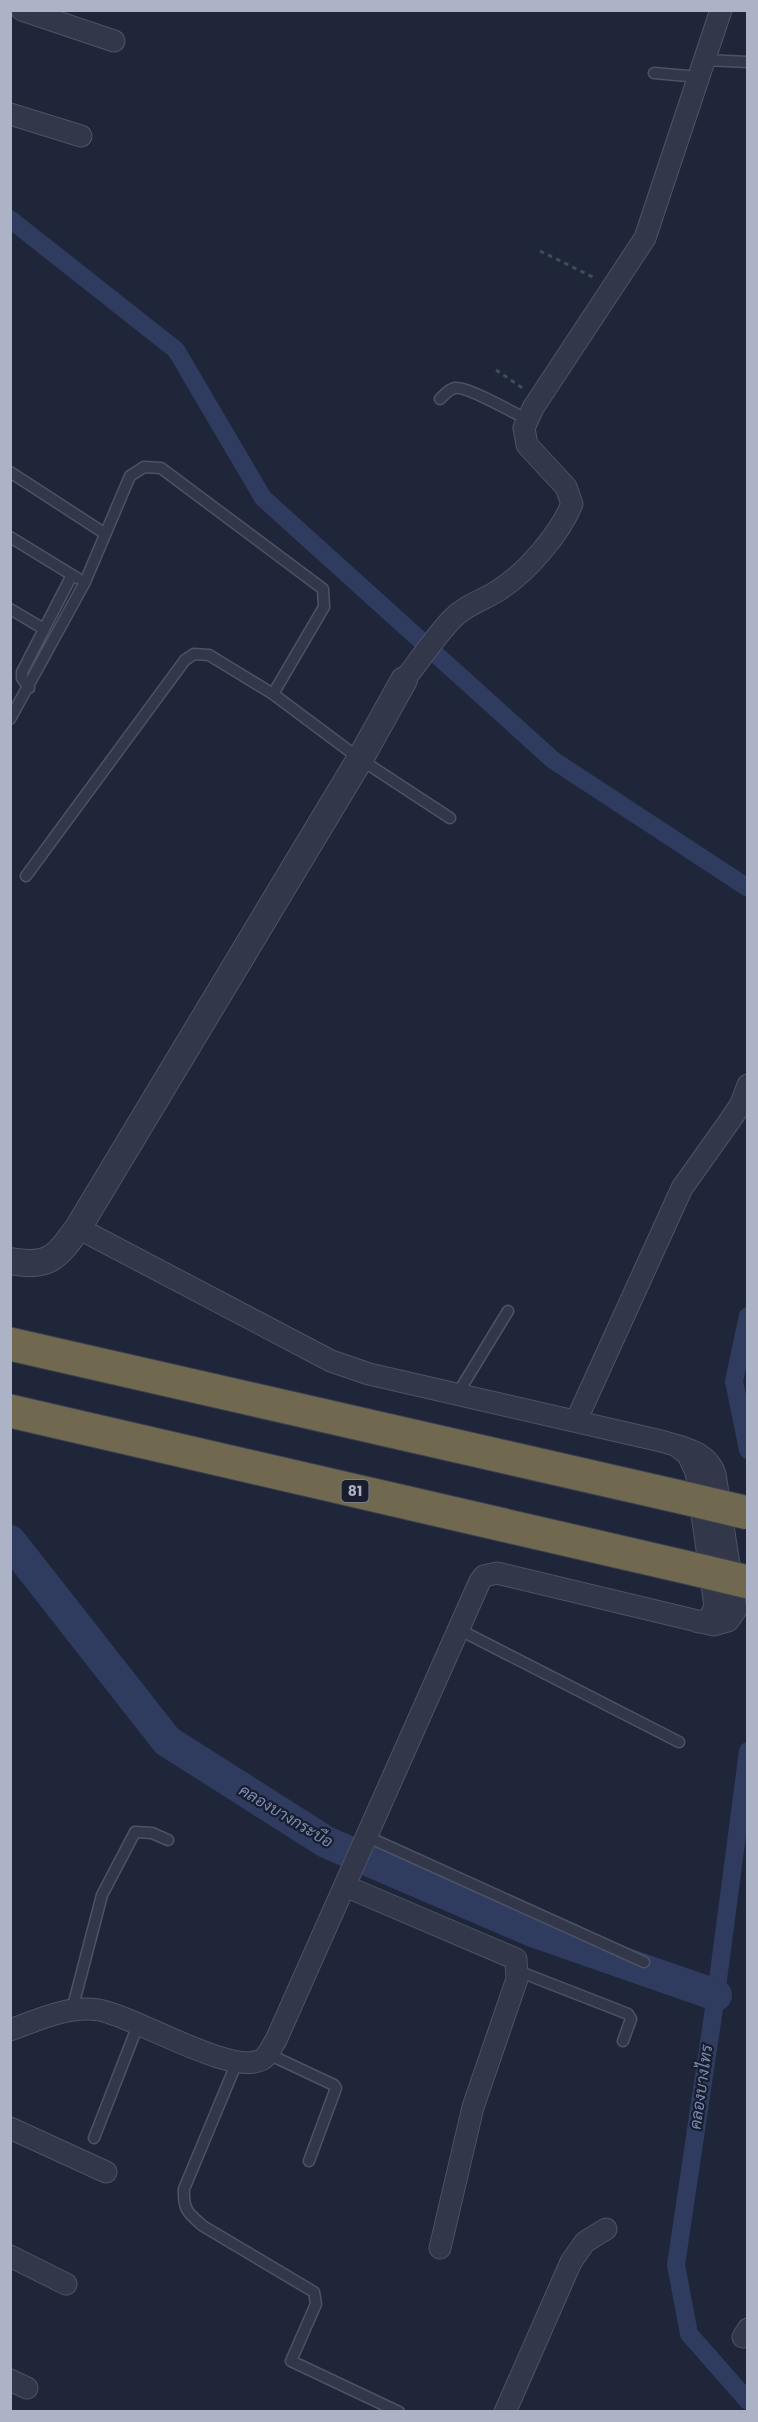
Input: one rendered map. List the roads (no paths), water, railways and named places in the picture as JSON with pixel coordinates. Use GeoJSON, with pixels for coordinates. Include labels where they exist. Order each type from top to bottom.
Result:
{"type":"FeatureCollection","features":[{"type":"Feature","properties":{"kind":"highway"},"geometry":{"type":"LineString","coordinates":[[10,1344],[747,1513]]}},
{"type":"Feature","properties":{"kind":"highway","name":"81"},"geometry":{"type":"LineString","coordinates":[[11,1411],[747,1582]]}},
{"type":"Feature","properties":{"kind":"street"},"geometry":{"type":"LineString","coordinates":[[22,10],[114,41]]}},
{"type":"Feature","properties":{"kind":"street"},"geometry":{"type":"LineString","coordinates":[[10,1261],[42,1263],[60,1252],[78,1228],[360,759],[405,680],[453,617],[498,591],[518,576],[563,524],[572,504],[566,488],[527,445],[525,428],[539,399],[645,238],[721,10]]}},
{"type":"Feature","properties":{"kind":"street"},"geometry":{"type":"LineString","coordinates":[[10,114],[81,136]]}},
{"type":"Feature","properties":{"kind":"street"},"geometry":{"type":"LineString","coordinates":[[576,1421],[682,1188],[741,1104],[747,1085]]}},
{"type":"Feature","properties":{"kind":"street"},"geometry":{"type":"LineString","coordinates":[[10,2030],[72,2010],[100,2010],[219,2057],[249,2063],[262,2060],[276,2040],[458,1629],[484,1576],[497,1573],[698,1622],[710,1619],[715,1606],[696,1472],[688,1455],[672,1444],[369,1374],[331,1361],[78,1228]]}},
{"type":"Feature","properties":{"kind":"street"},"geometry":{"type":"LineString","coordinates":[[348,1880],[516,1959],[518,1971],[510,2002],[473,2107],[440,2248]]}},
{"type":"Feature","properties":{"kind":"street"},"geometry":{"type":"LineString","coordinates":[[10,2128],[106,2172]]}},
{"type":"Feature","properties":{"kind":"street"},"geometry":{"type":"LineString","coordinates":[[505,2412],[571,2262],[585,2242],[606,2229]]}},
{"type":"Feature","properties":{"kind":"street"},"geometry":{"type":"LineString","coordinates":[[10,2256],[66,2284]]}},
{"type":"Feature","properties":{"kind":"lane"},"geometry":{"type":"LineString","coordinates":[[654,73],[747,62]]}},
{"type":"Feature","properties":{"kind":"lane"},"geometry":{"type":"LineString","coordinates":[[440,399],[451,389],[468,390],[528,420]]}},
{"type":"Feature","properties":{"kind":"lane"},"geometry":{"type":"LineString","coordinates":[[10,718],[29,688],[85,582],[130,476],[144,467],[161,468],[322,589],[324,607],[273,694]]}},
{"type":"Feature","properties":{"kind":"lane"},"geometry":{"type":"LineString","coordinates":[[10,472],[104,533]]}},
{"type":"Feature","properties":{"kind":"lane"},"geometry":{"type":"LineString","coordinates":[[10,537],[85,582]]}},
{"type":"Feature","properties":{"kind":"lane"},"geometry":{"type":"LineString","coordinates":[[29,688],[22,678],[22,672],[72,575]]}},
{"type":"Feature","properties":{"kind":"lane"},"geometry":{"type":"LineString","coordinates":[[10,609],[44,629]]}},
{"type":"Feature","properties":{"kind":"lane"},"geometry":{"type":"LineString","coordinates":[[26,876],[185,660],[194,654],[209,655],[273,694],[360,759],[450,818]]}},
{"type":"Feature","properties":{"kind":"lane"},"geometry":{"type":"LineString","coordinates":[[458,1393],[508,1311]]}},
{"type":"Feature","properties":{"kind":"lane"},"geometry":{"type":"LineString","coordinates":[[458,1629],[680,1742]]}},
{"type":"Feature","properties":{"kind":"lane"},"geometry":{"type":"LineString","coordinates":[[72,2010],[102,1895],[135,1832],[152,1833],[168,1840]]}},
{"type":"Feature","properties":{"kind":"lane"},"geometry":{"type":"LineString","coordinates":[[365,1842],[644,1962]]}},
{"type":"Feature","properties":{"kind":"lane"},"geometry":{"type":"LineString","coordinates":[[518,1971],[628,2014],[631,2019],[623,2041]]}},
{"type":"Feature","properties":{"kind":"lane"},"geometry":{"type":"LineString","coordinates":[[94,2138],[138,2025]]}},
{"type":"Feature","properties":{"kind":"lane"},"geometry":{"type":"LineString","coordinates":[[268,2054],[336,2088],[309,2161]]}},
{"type":"Feature","properties":{"kind":"lane"},"geometry":{"type":"LineString","coordinates":[[237,2062],[184,2189],[184,2204],[189,2214],[203,2226],[314,2292],[316,2304],[291,2361],[399,2412]]}},
{"type":"Feature","properties":{"kind":"waterway"},"geometry":{"type":"LineString","coordinates":[[10,219],[176,350],[263,498],[553,760],[748,888]]}},
{"type":"Feature","properties":{"kind":"waterway","name":"คลองบางไทร"},"geometry":{"type":"LineString","coordinates":[[748,1316],[734,1381],[748,1450]]}},
{"type":"Feature","properties":{"kind":"waterway","name":"คลองบางกระบือ"},"geometry":{"type":"LineString","coordinates":[[10,1541],[167,1741],[326,1842],[535,1932],[716,1995]]}},
{"type":"Feature","properties":{"kind":"waterway","name":"คลองบางไทร"},"geometry":{"type":"LineString","coordinates":[[748,1751],[716,1995],[676,2265],[689,2334],[748,2401]]}}]}
